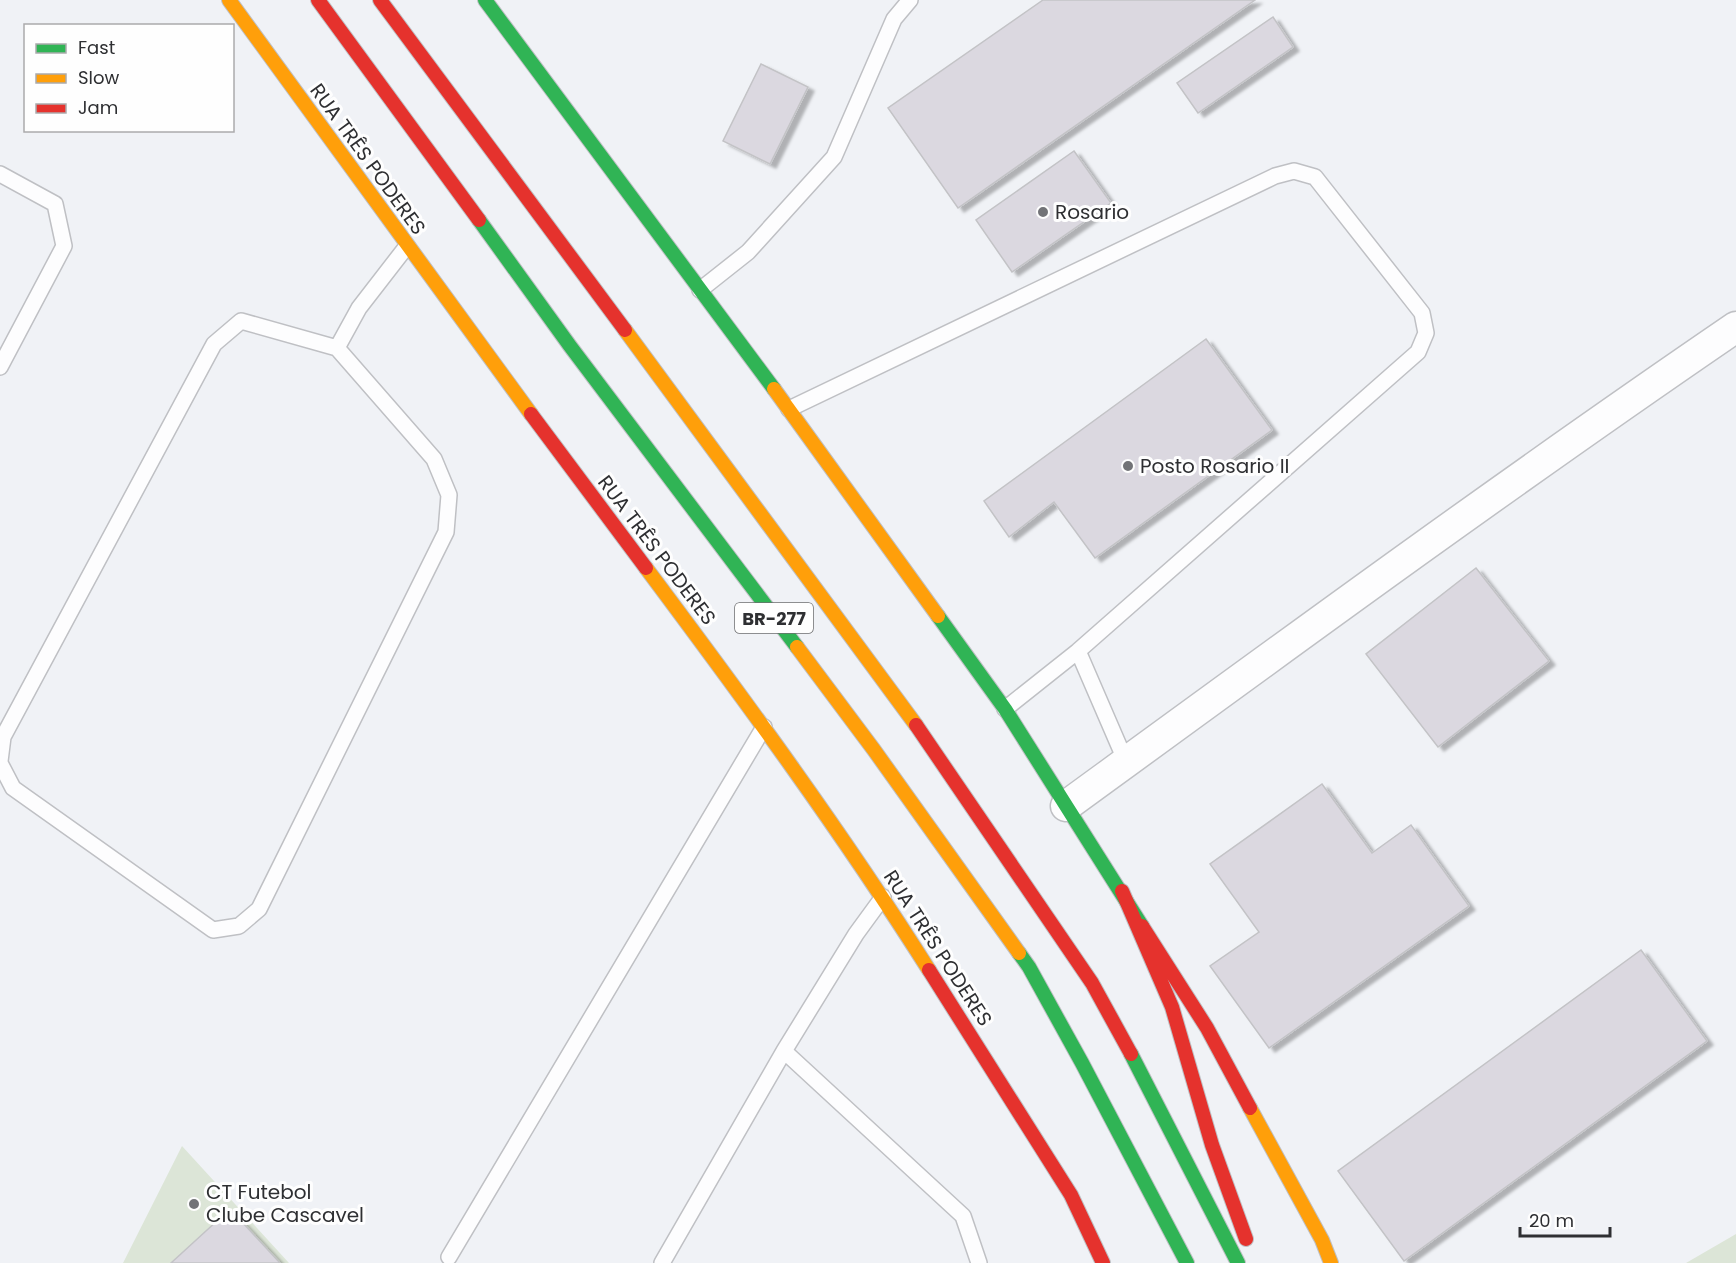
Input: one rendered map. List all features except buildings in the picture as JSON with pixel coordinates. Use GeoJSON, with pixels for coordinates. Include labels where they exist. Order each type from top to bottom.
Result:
{"type":"FeatureCollection","features":[{"type":"Feature","properties":{"kind":"main road","name":"RUA TRÊS PODERES"},"geometry":{"type":"LineString","coordinates":[[229,0],[407,246],[764,727],[883,897],[1071,1195],[1103,1263]]}},
{"type":"Feature","properties":{"kind":"main road","name":"BR-277"},"geometry":{"type":"LineString","coordinates":[[318,0],[570,346],[874,750],[1029,967],[1187,1263]]}},
{"type":"Feature","properties":{"kind":"main road","name":"BR-277"},"geometry":{"type":"LineString","coordinates":[[380,0],[900,701],[1092,983],[1147,1084],[1238,1263]]}},
{"type":"Feature","properties":{"kind":"main road"},"geometry":{"type":"LineString","coordinates":[[485,0],[789,409],[1005,709],[1208,1028],[1322,1240],[1331,1263]]}},
{"type":"Feature","properties":{"kind":"main road"},"geometry":{"type":"LineString","coordinates":[[1122,891],[1172,1007],[1212,1145],[1251,1253]]}},
{"type":"Feature","properties":{"kind":"street"},"geometry":{"type":"LineString","coordinates":[[1066,806],[1548,456],[1736,327]]}},
{"type":"Feature","properties":{"kind":"lane"},"geometry":{"type":"LineString","coordinates":[[700,290],[748,252],[834,157],[894,19],[910,0]]}},
{"type":"Feature","properties":{"kind":"lane"},"geometry":{"type":"LineString","coordinates":[[789,409],[1275,176],[1294,171],[1315,177],[1422,314],[1426,333],[1418,352],[1078,651],[1005,709]]}},
{"type":"Feature","properties":{"kind":"lane"},"geometry":{"type":"LineString","coordinates":[[0,174],[55,204],[64,246],[0,367]]}},
{"type":"Feature","properties":{"kind":"lane"},"geometry":{"type":"LineString","coordinates":[[337,348],[359,308],[407,246]]}},
{"type":"Feature","properties":{"kind":"lane"},"geometry":{"type":"LineString","coordinates":[[241,321],[337,348],[434,459],[449,495],[446,532],[259,909],[239,926],[213,930],[13,788],[0,762],[3,737],[214,344],[241,321]]}},
{"type":"Feature","properties":{"kind":"lane"},"geometry":{"type":"LineString","coordinates":[[1078,651],[1126,762]]}},
{"type":"Feature","properties":{"kind":"lane"},"geometry":{"type":"LineString","coordinates":[[449,1257],[764,727]]}},
{"type":"Feature","properties":{"kind":"lane"},"geometry":{"type":"LineString","coordinates":[[662,1263],[784,1051],[856,934],[883,897]]}},
{"type":"Feature","properties":{"kind":"lane"},"geometry":{"type":"LineString","coordinates":[[784,1051],[963,1216],[979,1263]]}},
{"type":"Feature","properties":{"kind":"shaded area","name":"CT Futebol Clube Cascavel"},"geometry":{"type":"Polygon","coordinates":[[[182,1146],[289,1263],[123,1263],[182,1146]]]}},
{"type":"Feature","properties":{"kind":"shaded area"},"geometry":{"type":"Polygon","coordinates":[[[1736,1234],[1736,1263],[1686,1263],[1736,1234]]]}},
{"type":"Feature","properties":{"kind":"traffic: fast"},"geometry":{"type":"LineString","coordinates":[[485,0],[774,389]]}},
{"type":"Feature","properties":{"kind":"traffic: fast"},"geometry":{"type":"LineString","coordinates":[[479,220],[570,346],[797,647]]}},
{"type":"Feature","properties":{"kind":"traffic: fast"},"geometry":{"type":"LineString","coordinates":[[938,616],[1005,709],[1142,926]]}},
{"type":"Feature","properties":{"kind":"traffic: fast"},"geometry":{"type":"LineString","coordinates":[[1019,953],[1082,1063],[1187,1263]]}},
{"type":"Feature","properties":{"kind":"traffic: fast"},"geometry":{"type":"LineString","coordinates":[[1131,1054],[1238,1263]]}},
{"type":"Feature","properties":{"kind":"traffic: slow"},"geometry":{"type":"LineString","coordinates":[[229,0],[531,414]]}},
{"type":"Feature","properties":{"kind":"traffic: slow"},"geometry":{"type":"LineString","coordinates":[[625,330],[916,725]]}},
{"type":"Feature","properties":{"kind":"traffic: slow"},"geometry":{"type":"LineString","coordinates":[[774,389],[938,616]]}},
{"type":"Feature","properties":{"kind":"traffic: slow"},"geometry":{"type":"LineString","coordinates":[[646,568],[791,766],[896,918],[929,970]]}},
{"type":"Feature","properties":{"kind":"traffic: slow"},"geometry":{"type":"LineString","coordinates":[[797,647],[874,750],[1019,953]]}},
{"type":"Feature","properties":{"kind":"traffic: slow"},"geometry":{"type":"LineString","coordinates":[[1250,1108],[1322,1240],[1331,1263]]}},
{"type":"Feature","properties":{"kind":"traffic: jam"},"geometry":{"type":"LineString","coordinates":[[318,0],[479,220]]}},
{"type":"Feature","properties":{"kind":"traffic: jam"},"geometry":{"type":"LineString","coordinates":[[380,0],[625,330]]}},
{"type":"Feature","properties":{"kind":"traffic: jam"},"geometry":{"type":"LineString","coordinates":[[531,414],[646,568]]}},
{"type":"Feature","properties":{"kind":"traffic: jam"},"geometry":{"type":"LineString","coordinates":[[916,725],[1092,983],[1131,1054]]}},
{"type":"Feature","properties":{"kind":"traffic: jam"},"geometry":{"type":"LineString","coordinates":[[1122,891],[1172,1007],[1212,1145],[1246,1239]]}},
{"type":"Feature","properties":{"kind":"traffic: jam"},"geometry":{"type":"LineString","coordinates":[[1142,926],[1207,1028],[1250,1108]]}},
{"type":"Feature","properties":{"kind":"traffic: jam"},"geometry":{"type":"LineString","coordinates":[[929,970],[1071,1195],[1103,1263]]}},
{"type":"Feature","properties":{"kind":"place","name":"Rosario"},"geometry":{"type":"Point","coordinates":[1043,212]}},
{"type":"Feature","properties":{"kind":"place","name":"Posto Rosario II"},"geometry":{"type":"Point","coordinates":[1128,466]}},
{"type":"Feature","properties":{"kind":"place","name":"CT Futebol Clube Cascavel"},"geometry":{"type":"Point","coordinates":[194,1204]}}]}
